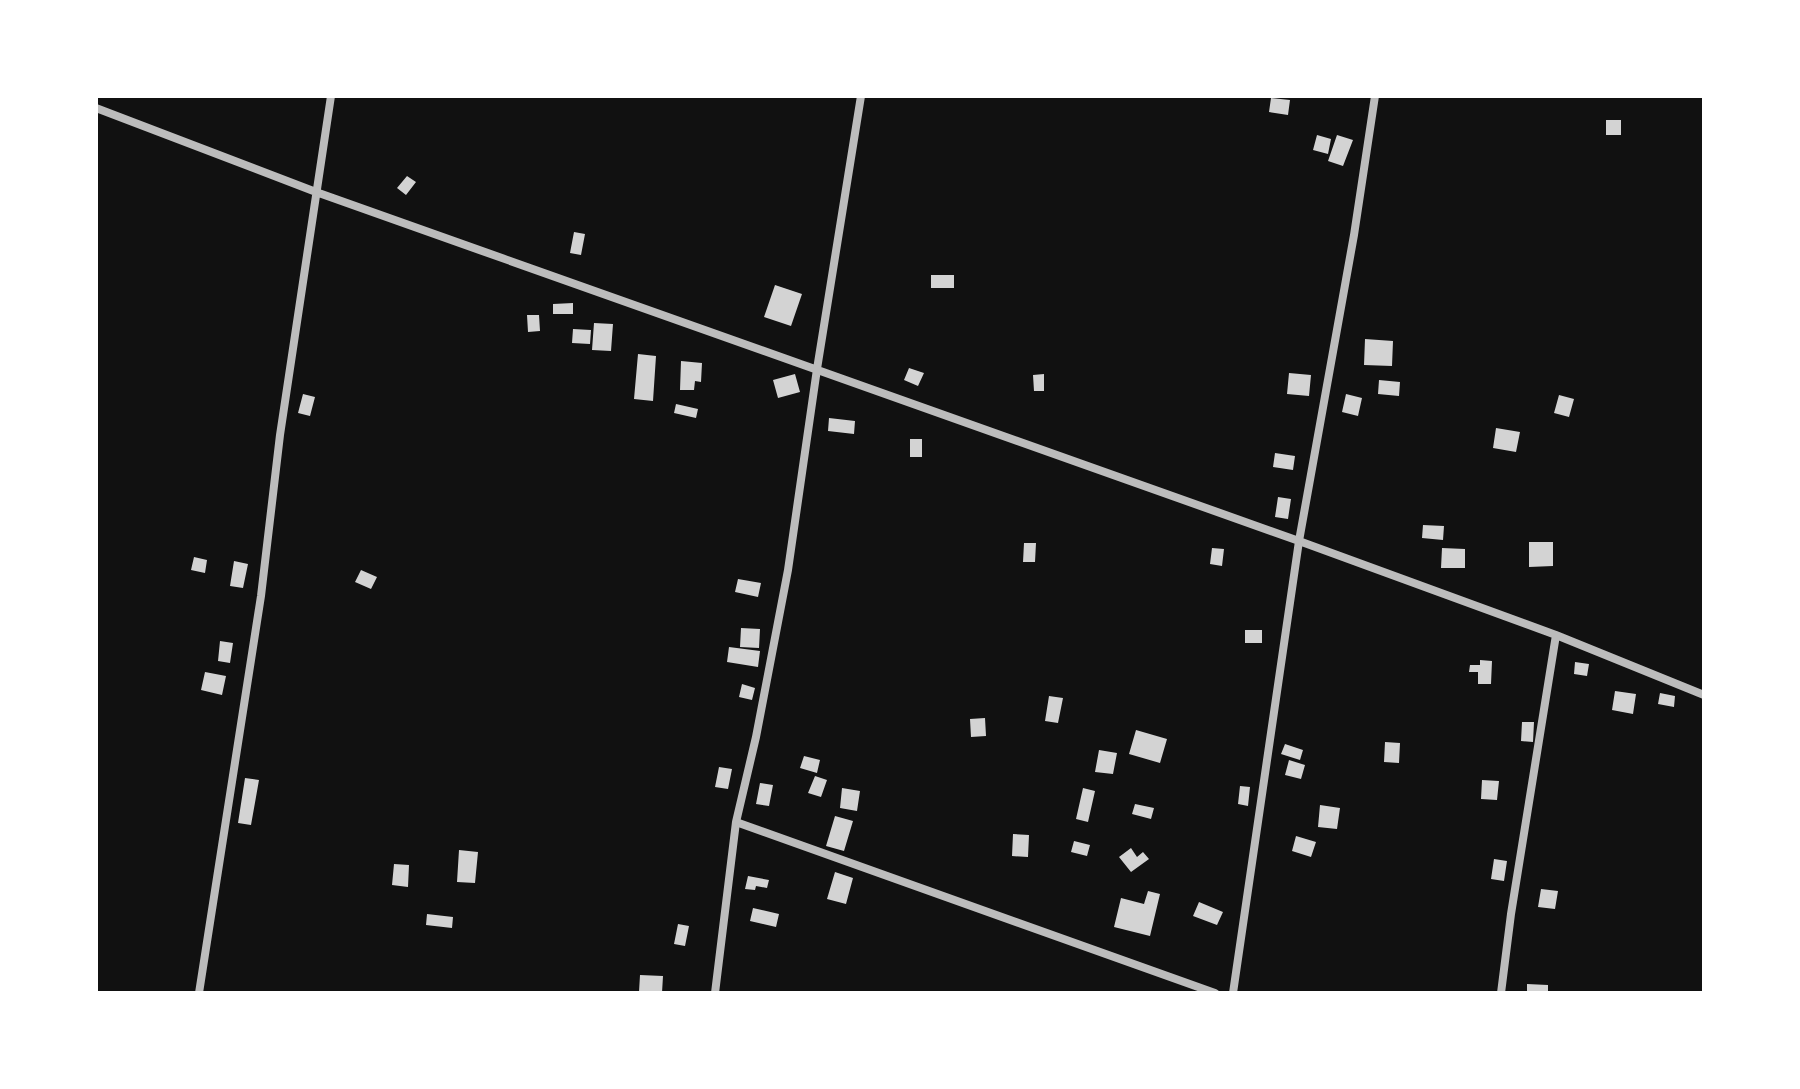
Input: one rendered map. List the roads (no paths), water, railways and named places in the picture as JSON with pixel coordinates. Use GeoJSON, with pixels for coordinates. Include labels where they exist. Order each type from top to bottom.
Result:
{"type":"FeatureCollection","features":[{"type":"Feature","properties":{"kind":"street"},"geometry":{"type":"LineString","coordinates":[[199,993],[261,596],[280,435],[331,96]]}},
{"type":"Feature","properties":{"kind":"street"},"geometry":{"type":"LineString","coordinates":[[715,993],[736,822],[756,737],[788,570],[861,96]]}},
{"type":"Feature","properties":{"kind":"street"},"geometry":{"type":"LineString","coordinates":[[1233,993],[1299,541],[1354,235],[1375,96]]}},
{"type":"Feature","properties":{"kind":"street"},"geometry":{"type":"LineString","coordinates":[[96,108],[316,192],[1299,541],[1556,635],[1704,695]]}},
{"type":"Feature","properties":{"kind":"street"},"geometry":{"type":"LineString","coordinates":[[1501,993],[1556,635]]}},
{"type":"Feature","properties":{"kind":"street"},"geometry":{"type":"LineString","coordinates":[[736,822],[1215,993]]}}]}
